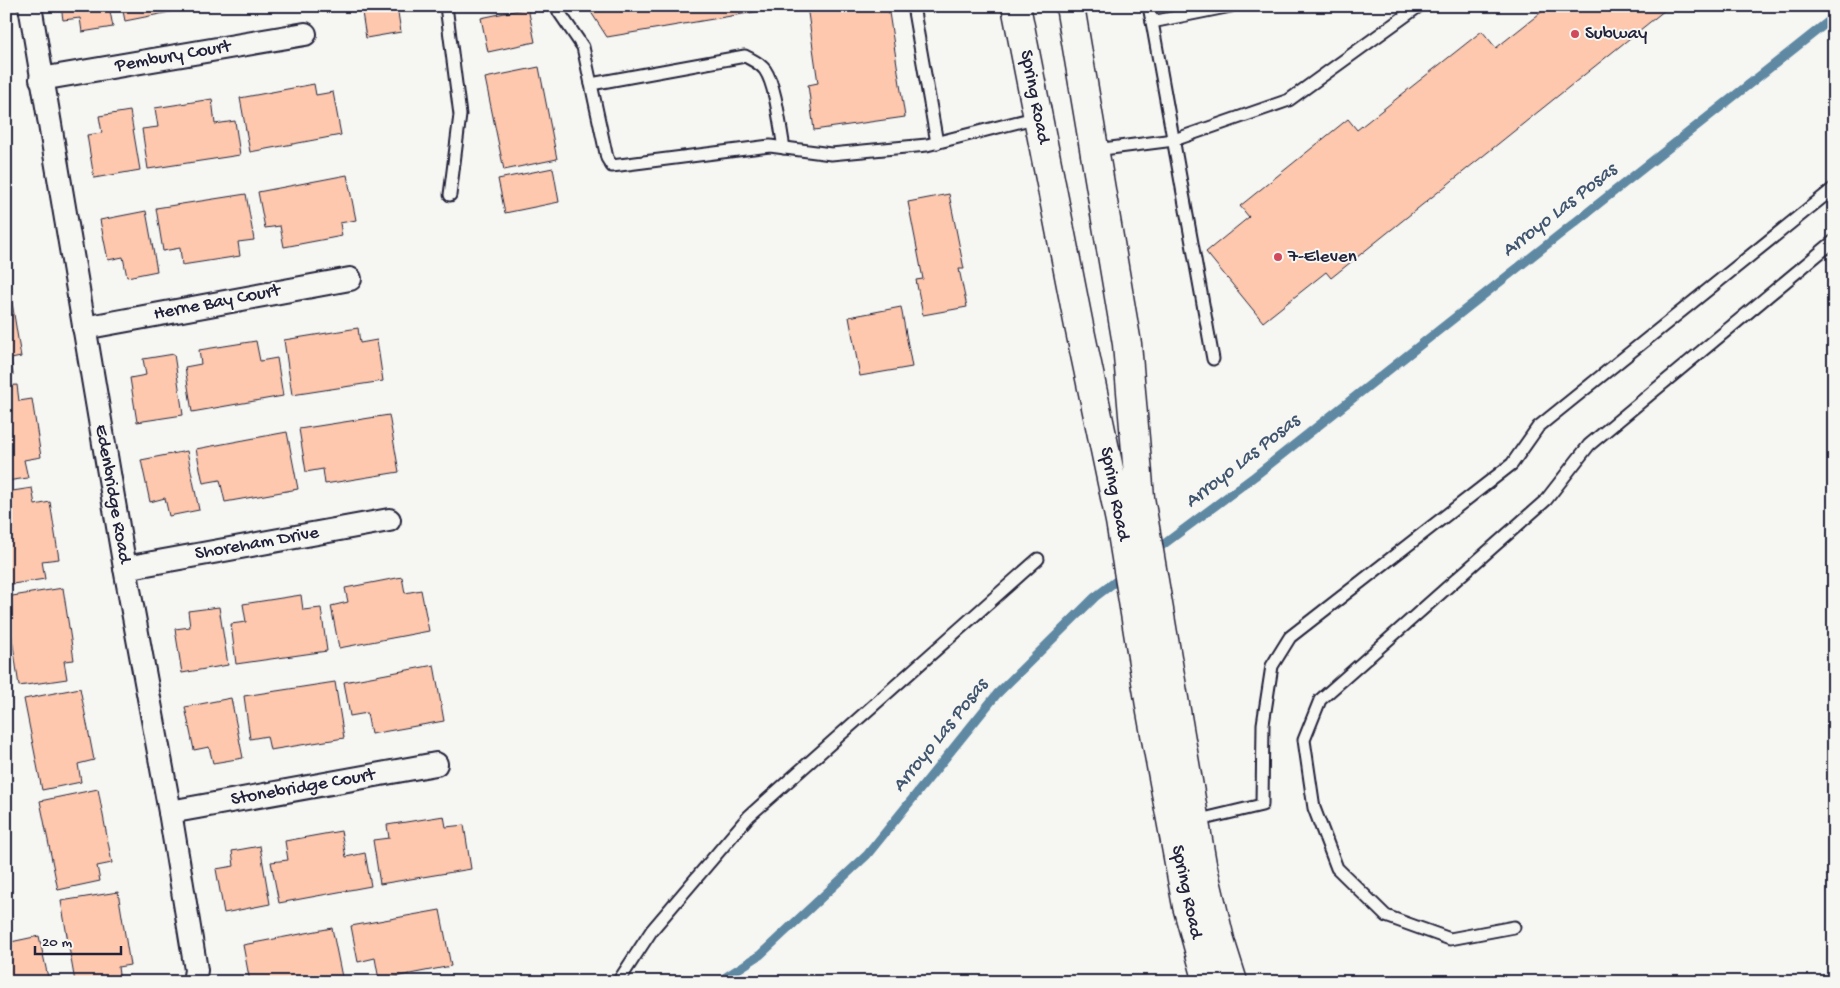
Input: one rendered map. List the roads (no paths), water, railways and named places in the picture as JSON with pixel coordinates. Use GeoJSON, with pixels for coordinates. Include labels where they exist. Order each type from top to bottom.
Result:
{"type":"FeatureCollection","features":[{"type":"Feature","properties":{"kind":"main road","name":"Spring Road"},"geometry":{"type":"LineString","coordinates":[[1016,6],[1120,521],[1151,712],[1187,906],[1208,982]]}},
{"type":"Feature","properties":{"kind":"main road","name":"Spring Road"},"geometry":{"type":"LineString","coordinates":[[1070,6],[1127,344],[1140,498],[1194,821],[1211,908],[1233,982]]}},
{"type":"Feature","properties":{"kind":"street","name":"Edenbridge Road"},"geometry":{"type":"LineString","coordinates":[[30,6],[125,568],[170,812],[196,970],[194,982]]}},
{"type":"Feature","properties":{"kind":"street","name":"Pembury Court"},"geometry":{"type":"LineString","coordinates":[[41,79],[305,34]]}},
{"type":"Feature","properties":{"kind":"street","name":"Herne Bay Court"},"geometry":{"type":"LineString","coordinates":[[84,328],[350,279]]}},
{"type":"Feature","properties":{"kind":"street","name":"Shoreham Drive"},"geometry":{"type":"LineString","coordinates":[[125,568],[390,520]]}},
{"type":"Feature","properties":{"kind":"street","name":"Stonebridge Court"},"geometry":{"type":"LineString","coordinates":[[170,812],[436,764]]}},
{"type":"Feature","properties":{"kind":"lane"},"geometry":{"type":"LineString","coordinates":[[446,6],[460,115],[450,195]]}},
{"type":"Feature","properties":{"kind":"lane"},"geometry":{"type":"LineString","coordinates":[[558,6],[559,12],[583,47],[607,158],[612,166],[770,146],[831,154],[927,145],[1038,117]]}},
{"type":"Feature","properties":{"kind":"lane"},"geometry":{"type":"LineString","coordinates":[[913,6],[937,143]]}},
{"type":"Feature","properties":{"kind":"lane"},"geometry":{"type":"LineString","coordinates":[[1148,6],[1213,359]]}},
{"type":"Feature","properties":{"kind":"lane"},"geometry":{"type":"LineString","coordinates":[[1152,22],[1231,6]]}},
{"type":"Feature","properties":{"kind":"lane"},"geometry":{"type":"LineString","coordinates":[[1095,150],[1174,140],[1289,100],[1419,6]]}},
{"type":"Feature","properties":{"kind":"lane"},"geometry":{"type":"LineString","coordinates":[[591,84],[745,56],[758,63],[771,83],[784,148]]}},
{"type":"Feature","properties":{"kind":"lane"},"geometry":{"type":"LineString","coordinates":[[1194,821],[1262,805],[1263,724],[1272,666],[1290,637],[1512,464],[1538,427],[1834,188]]}},
{"type":"Feature","properties":{"kind":"lane"},"geometry":{"type":"LineString","coordinates":[[1514,927],[1450,939],[1386,916],[1337,868],[1314,808],[1304,740],[1320,700],[1546,500],[1588,445],[1834,242]]}},
{"type":"Feature","properties":{"kind":"lane"},"geometry":{"type":"LineString","coordinates":[[618,982],[652,930],[749,816],[1038,559]]}},
{"type":"Feature","properties":{"kind":"waterway","name":"Arroyo Las Posas"},"geometry":{"type":"LineString","coordinates":[[1152,553],[1255,476],[1834,17]]}},
{"type":"Feature","properties":{"kind":"waterway","name":"Arroyo Las Posas"},"geometry":{"type":"LineString","coordinates":[[718,982],[760,955],[867,855],[997,694],[1095,597],[1124,575]]}},
{"type":"Feature","properties":{"kind":"place","name":"Subway"},"geometry":{"type":"Point","coordinates":[1575,34]}},
{"type":"Feature","properties":{"kind":"place","name":"7-Eleven"},"geometry":{"type":"Point","coordinates":[1278,257]}}]}
